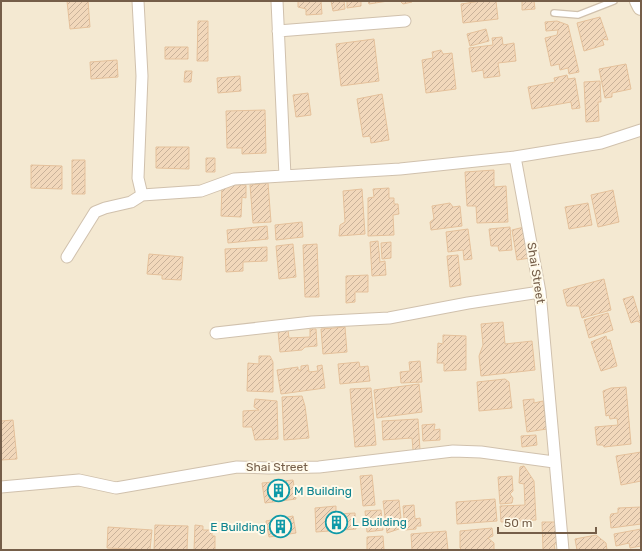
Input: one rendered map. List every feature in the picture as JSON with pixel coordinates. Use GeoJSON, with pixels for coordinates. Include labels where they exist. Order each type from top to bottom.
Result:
{"type":"FeatureCollection","features":[{"type":"Feature","properties":{"kind":"street"},"geometry":{"type":"LineString","coordinates":[[138,1],[142,76],[138,170],[142,196]]}},
{"type":"Feature","properties":{"kind":"street"},"geometry":{"type":"LineString","coordinates":[[277,1],[285,176]]}},
{"type":"Feature","properties":{"kind":"street"},"geometry":{"type":"LineString","coordinates":[[638,1],[641,7]]}},
{"type":"Feature","properties":{"kind":"street"},"geometry":{"type":"LineString","coordinates":[[278,31],[405,21]]}},
{"type":"Feature","properties":{"kind":"street"},"geometry":{"type":"LineString","coordinates":[[67,257],[95,212],[131,202],[142,196],[201,191],[234,179],[400,169],[515,157],[601,143],[641,130]]}},
{"type":"Feature","properties":{"kind":"street","name":"Shai Street"},"geometry":{"type":"LineString","coordinates":[[515,157],[540,292],[563,550]]}},
{"type":"Feature","properties":{"kind":"street"},"geometry":{"type":"LineString","coordinates":[[216,333],[312,322],[390,318],[468,303],[540,292]]}},
{"type":"Feature","properties":{"kind":"street","name":"Shai Street"},"geometry":{"type":"LineString","coordinates":[[1,488],[78,480],[116,488],[237,467],[318,467],[453,451],[480,452],[554,462]]}},
{"type":"Feature","properties":{"kind":"lane"},"geometry":{"type":"LineString","coordinates":[[554,13],[578,15],[614,1]]}},
{"type":"Feature","properties":{"kind":"shaded area"},"geometry":{"type":"Polygon","coordinates":[[[1,1],[641,1],[641,550],[1,550],[1,1]]]}},
{"type":"Feature","properties":{"kind":"building"},"geometry":{"type":"Polygon","coordinates":[[[67,1],[88,1],[90,27],[70,29],[67,1]]]}},
{"type":"Feature","properties":{"kind":"building"},"geometry":{"type":"Polygon","coordinates":[[[298,1],[321,1],[322,14],[306,15],[306,9],[298,7],[298,1]]]}},
{"type":"Feature","properties":{"kind":"building"},"geometry":{"type":"Polygon","coordinates":[[[331,1],[344,1],[345,9],[333,11],[331,1]]]}},
{"type":"Feature","properties":{"kind":"building"},"geometry":{"type":"Polygon","coordinates":[[[347,1],[361,1],[361,6],[347,8],[347,1]]]}},
{"type":"Feature","properties":{"kind":"building"},"geometry":{"type":"Polygon","coordinates":[[[368,1],[388,1],[369,4],[368,1]]]}},
{"type":"Feature","properties":{"kind":"building"},"geometry":{"type":"Polygon","coordinates":[[[400,1],[412,1],[412,2],[403,4],[400,1]]]}},
{"type":"Feature","properties":{"kind":"building"},"geometry":{"type":"Polygon","coordinates":[[[481,1],[496,1],[498,19],[463,23],[461,4],[481,1]]]}},
{"type":"Feature","properties":{"kind":"building"},"geometry":{"type":"Polygon","coordinates":[[[522,1],[534,1],[535,9],[522,10],[522,1]]]}},
{"type":"Feature","properties":{"kind":"building"},"geometry":{"type":"Polygon","coordinates":[[[600,17],[608,40],[602,39],[604,45],[584,51],[577,23],[600,17]]]}},
{"type":"Feature","properties":{"kind":"building"},"geometry":{"type":"Polygon","coordinates":[[[198,21],[208,21],[208,61],[197,61],[198,21]]]}},
{"type":"Feature","properties":{"kind":"building"},"geometry":{"type":"Polygon","coordinates":[[[557,21],[568,25],[579,72],[569,74],[568,68],[560,70],[559,64],[551,66],[545,38],[557,35],[558,30],[546,31],[545,22],[557,21]]]}},
{"type":"Feature","properties":{"kind":"building"},"geometry":{"type":"Polygon","coordinates":[[[486,29],[489,41],[470,46],[467,34],[486,29]]]}},
{"type":"Feature","properties":{"kind":"building"},"geometry":{"type":"Polygon","coordinates":[[[502,37],[503,45],[514,43],[516,61],[498,63],[500,76],[484,78],[483,70],[472,72],[469,48],[493,45],[492,38],[502,37]]]}},
{"type":"Feature","properties":{"kind":"building"},"geometry":{"type":"Polygon","coordinates":[[[374,39],[379,81],[341,86],[336,44],[374,39]]]}},
{"type":"Feature","properties":{"kind":"building"},"geometry":{"type":"Polygon","coordinates":[[[165,47],[188,47],[188,59],[165,59],[165,47]]]}},
{"type":"Feature","properties":{"kind":"building"},"geometry":{"type":"Polygon","coordinates":[[[441,50],[443,54],[452,53],[456,89],[426,93],[422,60],[433,58],[432,52],[441,50]]]}},
{"type":"Feature","properties":{"kind":"building"},"geometry":{"type":"Polygon","coordinates":[[[117,60],[118,77],[91,79],[90,62],[117,60]]]}},
{"type":"Feature","properties":{"kind":"building"},"geometry":{"type":"Polygon","coordinates":[[[626,64],[631,89],[612,93],[612,97],[605,98],[599,69],[626,64]]]}},
{"type":"Feature","properties":{"kind":"building"},"geometry":{"type":"Polygon","coordinates":[[[185,71],[192,71],[191,82],[184,82],[185,71]]]}},
{"type":"Feature","properties":{"kind":"building"},"geometry":{"type":"Polygon","coordinates":[[[567,75],[568,79],[575,78],[580,108],[572,109],[571,102],[532,109],[528,87],[555,82],[554,78],[567,75]]]}},
{"type":"Feature","properties":{"kind":"building"},"geometry":{"type":"Polygon","coordinates":[[[240,76],[241,91],[218,93],[217,78],[240,76]]]}},
{"type":"Feature","properties":{"kind":"building"},"geometry":{"type":"Polygon","coordinates":[[[600,81],[601,102],[598,102],[599,121],[586,122],[584,82],[600,81]]]}},
{"type":"Feature","properties":{"kind":"building"},"geometry":{"type":"Polygon","coordinates":[[[308,93],[311,115],[296,117],[293,95],[308,93]]]}},
{"type":"Feature","properties":{"kind":"building"},"geometry":{"type":"Polygon","coordinates":[[[382,94],[389,140],[371,143],[370,136],[363,137],[357,99],[382,94]]]}},
{"type":"Feature","properties":{"kind":"building"},"geometry":{"type":"Polygon","coordinates":[[[265,110],[266,153],[242,154],[242,148],[227,148],[226,111],[265,110]]]}},
{"type":"Feature","properties":{"kind":"building"},"geometry":{"type":"Polygon","coordinates":[[[156,147],[189,147],[189,169],[156,168],[156,147]]]}},
{"type":"Feature","properties":{"kind":"building"},"geometry":{"type":"Polygon","coordinates":[[[206,158],[215,158],[215,172],[206,172],[206,158]]]}},
{"type":"Feature","properties":{"kind":"building"},"geometry":{"type":"Polygon","coordinates":[[[72,160],[85,160],[85,194],[72,194],[72,160]]]}},
{"type":"Feature","properties":{"kind":"building"},"geometry":{"type":"Polygon","coordinates":[[[31,165],[62,166],[62,189],[31,188],[31,165]]]}},
{"type":"Feature","properties":{"kind":"building"},"geometry":{"type":"Polygon","coordinates":[[[494,170],[494,187],[506,186],[508,222],[477,223],[476,206],[467,206],[465,172],[494,170]]]}},
{"type":"Feature","properties":{"kind":"building"},"geometry":{"type":"Polygon","coordinates":[[[268,183],[271,222],[253,223],[250,185],[268,183]]]}},
{"type":"Feature","properties":{"kind":"building"},"geometry":{"type":"Polygon","coordinates":[[[222,184],[246,185],[246,198],[242,197],[241,217],[221,216],[222,184]]]}},
{"type":"Feature","properties":{"kind":"building"},"geometry":{"type":"Polygon","coordinates":[[[389,188],[389,198],[394,198],[394,204],[398,204],[399,214],[393,215],[394,235],[368,236],[368,198],[374,197],[373,189],[389,188]]]}},
{"type":"Feature","properties":{"kind":"building"},"geometry":{"type":"Polygon","coordinates":[[[362,189],[365,234],[339,236],[340,225],[345,222],[343,191],[362,189]]]}},
{"type":"Feature","properties":{"kind":"building"},"geometry":{"type":"Polygon","coordinates":[[[613,190],[619,222],[598,227],[591,195],[613,190]]]}},
{"type":"Feature","properties":{"kind":"building"},"geometry":{"type":"Polygon","coordinates":[[[450,203],[453,207],[460,206],[462,226],[431,230],[430,222],[434,219],[432,206],[450,203]]]}},
{"type":"Feature","properties":{"kind":"building"},"geometry":{"type":"Polygon","coordinates":[[[588,203],[592,225],[569,229],[565,207],[588,203]]]}},
{"type":"Feature","properties":{"kind":"building"},"geometry":{"type":"Polygon","coordinates":[[[302,222],[303,237],[276,240],[275,225],[302,222]]]}},
{"type":"Feature","properties":{"kind":"building"},"geometry":{"type":"Polygon","coordinates":[[[267,226],[268,239],[228,243],[227,230],[267,226]]]}},
{"type":"Feature","properties":{"kind":"building"},"geometry":{"type":"Polygon","coordinates":[[[510,227],[512,250],[499,251],[498,246],[491,246],[489,229],[510,227]]]}},
{"type":"Feature","properties":{"kind":"building"},"geometry":{"type":"Polygon","coordinates":[[[524,227],[530,258],[517,260],[512,230],[524,227]]]}},
{"type":"Feature","properties":{"kind":"building"},"geometry":{"type":"Polygon","coordinates":[[[468,229],[472,259],[464,260],[463,250],[448,252],[446,232],[468,229]]]}},
{"type":"Feature","properties":{"kind":"building"},"geometry":{"type":"Polygon","coordinates":[[[378,241],[380,262],[385,261],[386,275],[372,276],[370,242],[378,241]]]}},
{"type":"Feature","properties":{"kind":"building"},"geometry":{"type":"Polygon","coordinates":[[[391,242],[391,258],[382,259],[381,243],[391,242]]]}},
{"type":"Feature","properties":{"kind":"building"},"geometry":{"type":"Polygon","coordinates":[[[293,244],[296,277],[279,279],[276,246],[293,244]]]}},
{"type":"Feature","properties":{"kind":"building"},"geometry":{"type":"Polygon","coordinates":[[[317,244],[319,297],[305,297],[303,245],[317,244]]]}},
{"type":"Feature","properties":{"kind":"building"},"geometry":{"type":"Polygon","coordinates":[[[267,247],[267,261],[243,262],[243,271],[226,272],[225,249],[267,247]]]}},
{"type":"Feature","properties":{"kind":"building"},"geometry":{"type":"Polygon","coordinates":[[[149,254],[183,257],[181,280],[162,279],[162,275],[147,274],[149,254]]]}},
{"type":"Feature","properties":{"kind":"building"},"geometry":{"type":"Polygon","coordinates":[[[458,255],[461,285],[450,287],[447,256],[458,255]]]}},
{"type":"Feature","properties":{"kind":"building"},"geometry":{"type":"Polygon","coordinates":[[[368,275],[368,292],[355,292],[355,302],[346,303],[346,276],[368,275]]]}},
{"type":"Feature","properties":{"kind":"building"},"geometry":{"type":"Polygon","coordinates":[[[604,279],[611,310],[582,318],[579,306],[567,306],[563,290],[604,279]]]}},
{"type":"Feature","properties":{"kind":"building"},"geometry":{"type":"Polygon","coordinates":[[[633,296],[641,323],[637,321],[631,323],[623,299],[633,296]]]}},
{"type":"Feature","properties":{"kind":"building"},"geometry":{"type":"Polygon","coordinates":[[[608,313],[613,330],[589,338],[584,320],[608,313]]]}},
{"type":"Feature","properties":{"kind":"building"},"geometry":{"type":"Polygon","coordinates":[[[503,322],[505,344],[532,341],[535,370],[481,376],[479,356],[483,345],[481,324],[503,322]]]}},
{"type":"Feature","properties":{"kind":"building"},"geometry":{"type":"Polygon","coordinates":[[[345,327],[347,352],[323,354],[321,329],[345,327]]]}},
{"type":"Feature","properties":{"kind":"building"},"geometry":{"type":"Polygon","coordinates":[[[310,329],[316,329],[317,346],[305,347],[302,350],[280,352],[278,331],[288,330],[289,338],[310,337],[310,329]]]}},
{"type":"Feature","properties":{"kind":"building"},"geometry":{"type":"Polygon","coordinates":[[[443,335],[466,336],[466,370],[444,371],[444,363],[437,363],[438,343],[443,344],[443,335]]]}},
{"type":"Feature","properties":{"kind":"building"},"geometry":{"type":"Polygon","coordinates":[[[606,336],[607,340],[610,340],[617,366],[601,371],[591,342],[606,336]]]}},
{"type":"Feature","properties":{"kind":"building"},"geometry":{"type":"Polygon","coordinates":[[[259,356],[270,356],[273,362],[273,392],[247,391],[248,363],[259,364],[259,356]]]}},
{"type":"Feature","properties":{"kind":"building"},"geometry":{"type":"Polygon","coordinates":[[[420,361],[422,382],[401,383],[400,372],[410,371],[409,362],[420,361]]]}},
{"type":"Feature","properties":{"kind":"building"},"geometry":{"type":"Polygon","coordinates":[[[359,362],[360,367],[368,366],[370,381],[340,384],[338,364],[359,362]]]}},
{"type":"Feature","properties":{"kind":"building"},"geometry":{"type":"Polygon","coordinates":[[[308,365],[309,372],[318,371],[317,366],[322,365],[325,388],[281,394],[277,370],[298,367],[298,370],[301,370],[301,366],[308,365]]]}},
{"type":"Feature","properties":{"kind":"building"},"geometry":{"type":"Polygon","coordinates":[[[505,379],[509,382],[512,408],[479,411],[477,382],[505,379]]]}},
{"type":"Feature","properties":{"kind":"building"},"geometry":{"type":"Polygon","coordinates":[[[419,384],[422,412],[377,418],[374,390],[419,384]]]}},
{"type":"Feature","properties":{"kind":"building"},"geometry":{"type":"Polygon","coordinates":[[[626,387],[631,444],[604,447],[603,445],[597,445],[595,427],[618,425],[617,418],[610,419],[609,415],[606,416],[603,391],[611,388],[626,387]]]}},
{"type":"Feature","properties":{"kind":"building"},"geometry":{"type":"Polygon","coordinates":[[[371,388],[376,445],[355,447],[350,389],[371,388]]]}},
{"type":"Feature","properties":{"kind":"building"},"geometry":{"type":"Polygon","coordinates":[[[302,396],[305,406],[309,438],[284,440],[282,397],[302,396]]]}},
{"type":"Feature","properties":{"kind":"building"},"geometry":{"type":"Polygon","coordinates":[[[255,399],[277,401],[278,439],[255,440],[252,427],[243,427],[243,411],[259,410],[254,407],[255,399]]]}},
{"type":"Feature","properties":{"kind":"building"},"geometry":{"type":"Polygon","coordinates":[[[534,399],[534,403],[543,401],[547,429],[527,432],[523,400],[534,399]]]}},
{"type":"Feature","properties":{"kind":"building"},"geometry":{"type":"Polygon","coordinates":[[[418,419],[420,450],[413,450],[412,438],[383,440],[382,421],[418,419]]]}},
{"type":"Feature","properties":{"kind":"building"},"geometry":{"type":"Polygon","coordinates":[[[13,420],[17,459],[1,460],[1,421],[13,420]]]}},
{"type":"Feature","properties":{"kind":"building"},"geometry":{"type":"Polygon","coordinates":[[[435,424],[434,430],[440,429],[440,440],[423,441],[422,425],[435,424]]]}},
{"type":"Feature","properties":{"kind":"building"},"geometry":{"type":"Polygon","coordinates":[[[536,435],[537,445],[522,447],[521,436],[536,435]]]}},
{"type":"Feature","properties":{"kind":"building"},"geometry":{"type":"Polygon","coordinates":[[[641,452],[641,481],[621,485],[616,456],[641,452]]]}},
{"type":"Feature","properties":{"kind":"building"},"geometry":{"type":"Polygon","coordinates":[[[524,466],[534,481],[536,520],[501,522],[500,506],[525,505],[524,484],[519,483],[520,467],[524,466]]]}},
{"type":"Feature","properties":{"kind":"building"},"geometry":{"type":"Polygon","coordinates":[[[372,475],[375,505],[363,506],[360,476],[372,475]]]}},
{"type":"Feature","properties":{"kind":"building"},"geometry":{"type":"Polygon","coordinates":[[[512,476],[513,491],[510,494],[513,498],[512,503],[500,504],[498,477],[512,476]]]}},
{"type":"Feature","properties":{"kind":"building","name":"M Building"},"geometry":{"type":"Polygon","coordinates":[[[293,480],[296,499],[265,503],[262,483],[293,480]]]}},
{"type":"Feature","properties":{"kind":"building"},"geometry":{"type":"Polygon","coordinates":[[[495,499],[497,521],[457,524],[456,502],[495,499]]]}},
{"type":"Feature","properties":{"kind":"building"},"geometry":{"type":"Polygon","coordinates":[[[399,500],[402,528],[387,533],[383,501],[399,500]]]}},
{"type":"Feature","properties":{"kind":"building"},"geometry":{"type":"Polygon","coordinates":[[[414,505],[415,519],[420,518],[421,526],[416,526],[416,529],[405,530],[403,506],[414,505]]]}},
{"type":"Feature","properties":{"kind":"building","name":"L Building"},"geometry":{"type":"Polygon","coordinates":[[[336,506],[336,514],[355,513],[356,529],[316,532],[315,508],[336,506]]]}},
{"type":"Feature","properties":{"kind":"building"},"geometry":{"type":"Polygon","coordinates":[[[641,507],[641,524],[611,528],[611,514],[618,513],[618,508],[641,507]]]}},
{"type":"Feature","properties":{"kind":"building"},"geometry":{"type":"Polygon","coordinates":[[[381,510],[383,530],[367,532],[365,511],[381,510]]]}},
{"type":"Feature","properties":{"kind":"building","name":"E Building"},"geometry":{"type":"Polygon","coordinates":[[[293,516],[296,533],[269,537],[266,521],[293,516]]]}},
{"type":"Feature","properties":{"kind":"building"},"geometry":{"type":"Polygon","coordinates":[[[542,522],[558,522],[559,544],[554,544],[555,550],[543,550],[542,522]]]}},
{"type":"Feature","properties":{"kind":"building"},"geometry":{"type":"Polygon","coordinates":[[[155,525],[188,526],[187,550],[154,550],[155,525]]]}},
{"type":"Feature","properties":{"kind":"building"},"geometry":{"type":"Polygon","coordinates":[[[195,525],[203,526],[203,530],[212,530],[212,536],[215,536],[215,550],[194,550],[195,525]]]}},
{"type":"Feature","properties":{"kind":"building"},"geometry":{"type":"Polygon","coordinates":[[[108,527],[152,530],[150,550],[107,548],[108,527]]]}},
{"type":"Feature","properties":{"kind":"building"},"geometry":{"type":"Polygon","coordinates":[[[492,528],[493,536],[488,538],[494,543],[494,550],[462,550],[460,548],[460,531],[492,528]]]}},
{"type":"Feature","properties":{"kind":"building"},"geometry":{"type":"Polygon","coordinates":[[[641,529],[641,546],[630,548],[629,543],[616,546],[614,534],[641,529]]]}},
{"type":"Feature","properties":{"kind":"building"},"geometry":{"type":"Polygon","coordinates":[[[446,531],[448,550],[412,550],[411,534],[446,531]]]}},
{"type":"Feature","properties":{"kind":"building"},"geometry":{"type":"Polygon","coordinates":[[[596,535],[606,543],[607,550],[577,550],[575,539],[596,535]]]}},
{"type":"Feature","properties":{"kind":"building"},"geometry":{"type":"Polygon","coordinates":[[[383,536],[384,550],[367,550],[367,537],[383,536]]]}},
{"type":"Feature","properties":{"kind":"place","name":"M Building"},"geometry":{"type":"Point","coordinates":[279,491]}},
{"type":"Feature","properties":{"kind":"place","name":"L Building"},"geometry":{"type":"Point","coordinates":[336,522]}},
{"type":"Feature","properties":{"kind":"place","name":"E Building"},"geometry":{"type":"Point","coordinates":[281,527]}}]}
